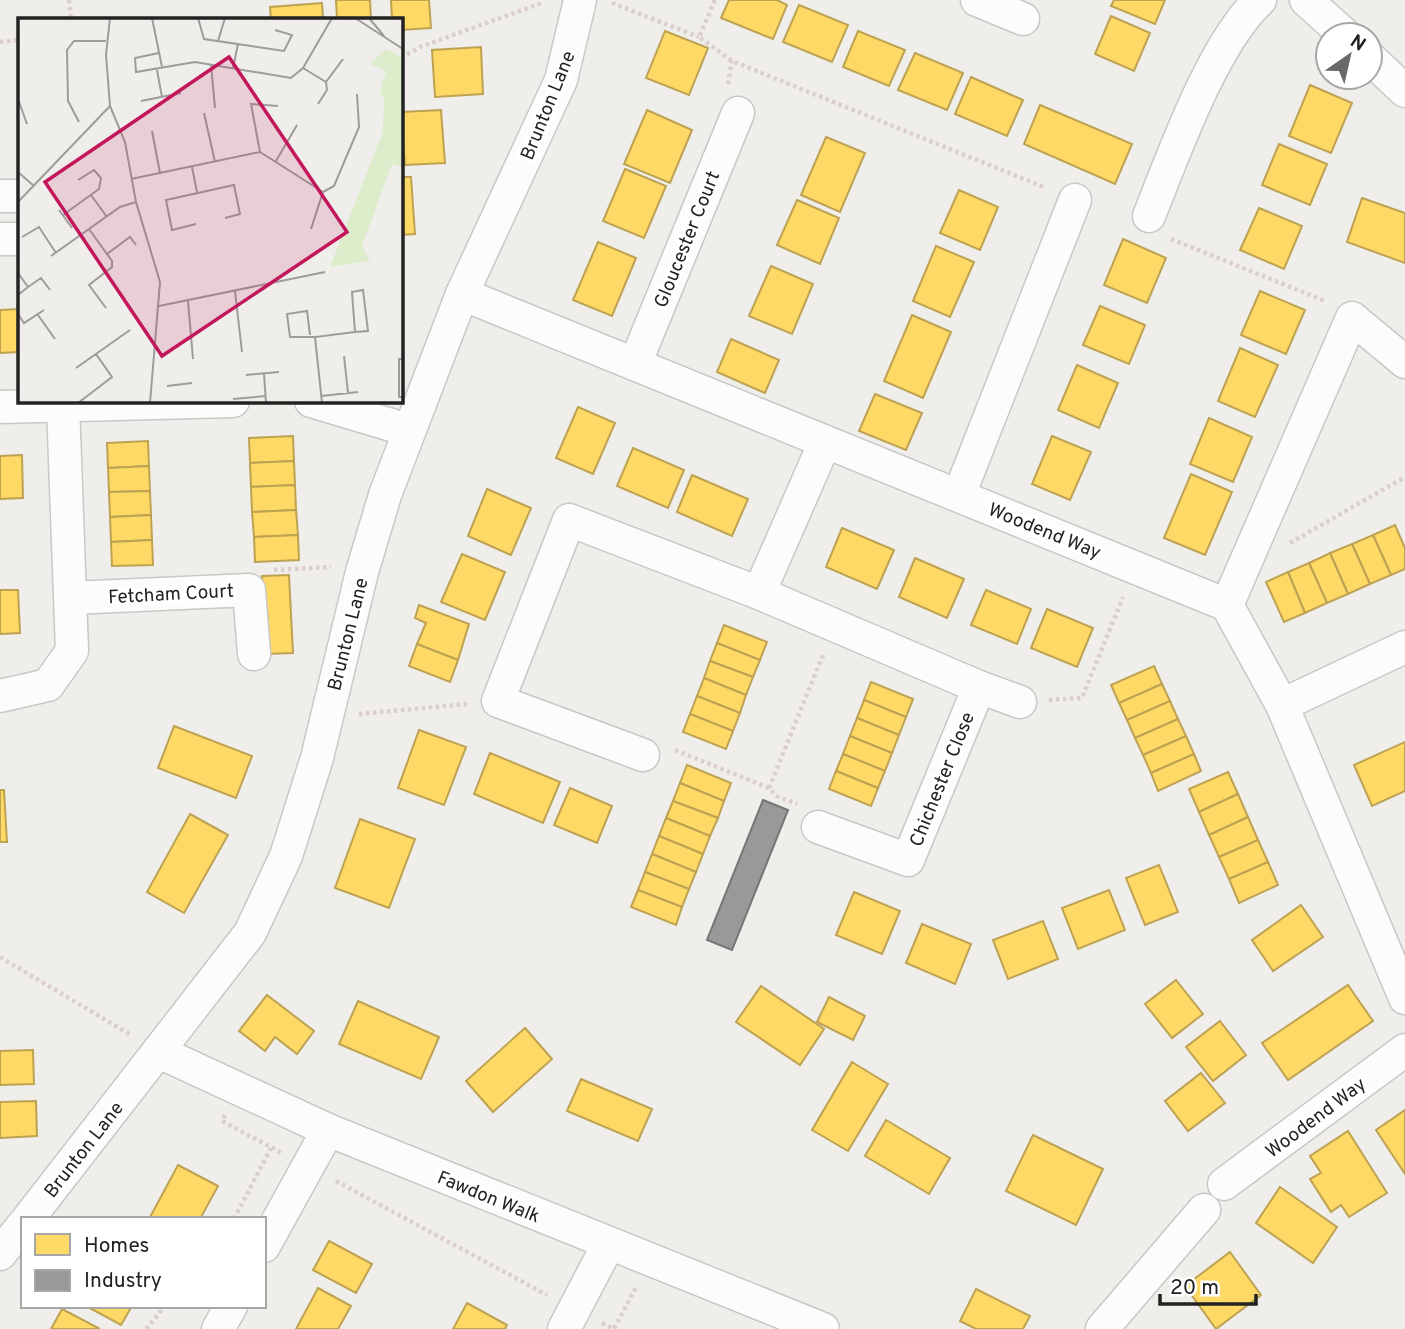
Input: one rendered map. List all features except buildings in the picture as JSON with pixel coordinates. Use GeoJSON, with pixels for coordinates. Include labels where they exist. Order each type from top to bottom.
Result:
{"type":"FeatureCollection","features":[{"type":"Feature","properties":{"kind":"street","name":"Brunton Lane"},"geometry":{"type":"LineString","coordinates":[[30,1217],[250,933],[286,856],[327,717],[362,572],[408,430],[462,295],[561,80],[580,0]]}},
{"type":"Feature","properties":{"kind":"street"},"geometry":{"type":"LineString","coordinates":[[977,0],[1023,19]]}},
{"type":"Feature","properties":{"kind":"street"},"geometry":{"type":"LineString","coordinates":[[1158,227],[1174,153],[1228,38],[1260,0]]}},
{"type":"Feature","properties":{"kind":"street"},"geometry":{"type":"LineString","coordinates":[[1306,0],[1329,21]]}},
{"type":"Feature","properties":{"kind":"street","name":"Gloucester Court"},"geometry":{"type":"LineString","coordinates":[[635,365],[738,113]]}},
{"type":"Feature","properties":{"kind":"street"},"geometry":{"type":"LineString","coordinates":[[0,196],[18,196]]}},
{"type":"Feature","properties":{"kind":"street"},"geometry":{"type":"LineString","coordinates":[[959,495],[1075,200]]}},
{"type":"Feature","properties":{"kind":"street"},"geometry":{"type":"LineString","coordinates":[[0,239],[18,239]]}},
{"type":"Feature","properties":{"kind":"street","name":"Woodend Way"},"geometry":{"type":"LineString","coordinates":[[462,295],[1227,605]]}},
{"type":"Feature","properties":{"kind":"street"},"geometry":{"type":"LineString","coordinates":[[1405,362],[1352,318],[1227,605],[1282,705],[1405,998]]}},
{"type":"Feature","properties":{"kind":"street"},"geometry":{"type":"LineString","coordinates":[[0,407],[166,402]]}},
{"type":"Feature","properties":{"kind":"street"},"geometry":{"type":"LineString","coordinates":[[314,402],[408,430]]}},
{"type":"Feature","properties":{"kind":"street"},"geometry":{"type":"LineString","coordinates":[[0,696],[48,685],[72,651],[62,405]]}},
{"type":"Feature","properties":{"kind":"street"},"geometry":{"type":"LineString","coordinates":[[759,593],[825,442]]}},
{"type":"Feature","properties":{"kind":"street","name":"Chichester Close"},"geometry":{"type":"LineString","coordinates":[[498,701],[569,520],[759,593],[1020,702]]}},
{"type":"Feature","properties":{"kind":"street","name":"Fetcham Court"},"geometry":{"type":"LineString","coordinates":[[71,597],[249,590],[254,654]]}},
{"type":"Feature","properties":{"kind":"street"},"geometry":{"type":"LineString","coordinates":[[1282,705],[1405,647]]}},
{"type":"Feature","properties":{"kind":"street","name":"Chichester Close"},"geometry":{"type":"LineString","coordinates":[[818,827],[908,860],[979,687]]}},
{"type":"Feature","properties":{"kind":"street"},"geometry":{"type":"LineString","coordinates":[[498,701],[643,755]]}},
{"type":"Feature","properties":{"kind":"street","name":"Woodend Way"},"geometry":{"type":"LineString","coordinates":[[1224,1184],[1405,1050]]}},
{"type":"Feature","properties":{"kind":"street","name":"Fawdon Walk"},"geometry":{"type":"LineString","coordinates":[[159,1052],[328,1130],[608,1245],[823,1329]]}},
{"type":"Feature","properties":{"kind":"street"},"geometry":{"type":"LineString","coordinates":[[266,1242],[328,1130]]}},
{"type":"Feature","properties":{"kind":"street"},"geometry":{"type":"LineString","coordinates":[[1102,1329],[1204,1210]]}},
{"type":"Feature","properties":{"kind":"street"},"geometry":{"type":"LineString","coordinates":[[0,1254],[21,1228]]}},
{"type":"Feature","properties":{"kind":"street"},"geometry":{"type":"LineString","coordinates":[[569,1319],[608,1245]]}},
{"type":"Feature","properties":{"kind":"street"},"geometry":{"type":"LineString","coordinates":[[218,1329],[230,1308]]}},
{"type":"Feature","properties":{"kind":"path"},"geometry":{"type":"LineString","coordinates":[[69,0],[71,18]]}},
{"type":"Feature","properties":{"kind":"path"},"geometry":{"type":"LineString","coordinates":[[402,57],[421,47],[539,4],[541,0]]}},
{"type":"Feature","properties":{"kind":"path"},"geometry":{"type":"LineString","coordinates":[[605,0],[699,37],[732,61],[1075,200]]}},
{"type":"Feature","properties":{"kind":"path"},"geometry":{"type":"LineString","coordinates":[[699,37],[715,0]]}},
{"type":"Feature","properties":{"kind":"path"},"geometry":{"type":"LineString","coordinates":[[0,42],[18,40]]}},
{"type":"Feature","properties":{"kind":"path"},"geometry":{"type":"LineString","coordinates":[[1158,227],[1338,307],[1352,318]]}},
{"type":"Feature","properties":{"kind":"path"},"geometry":{"type":"LineString","coordinates":[[1288,544],[1405,477]]}},
{"type":"Feature","properties":{"kind":"path"},"geometry":{"type":"LineString","coordinates":[[249,590],[260,570],[331,567],[362,572]]}},
{"type":"Feature","properties":{"kind":"path"},"geometry":{"type":"LineString","coordinates":[[1020,702],[1082,698],[1135,567]]}},
{"type":"Feature","properties":{"kind":"path"},"geometry":{"type":"LineString","coordinates":[[769,788],[835,625]]}},
{"type":"Feature","properties":{"kind":"path"},"geometry":{"type":"LineString","coordinates":[[327,717],[498,701]]}},
{"type":"Feature","properties":{"kind":"path"},"geometry":{"type":"LineString","coordinates":[[643,755],[661,745],[769,788],[776,796],[809,808],[818,827]]}},
{"type":"Feature","properties":{"kind":"path"},"geometry":{"type":"LineString","coordinates":[[0,957],[159,1052]]}},
{"type":"Feature","properties":{"kind":"path"},"geometry":{"type":"LineString","coordinates":[[239,1089],[222,1121],[308,1167],[569,1319],[614,1329],[650,1261]]}},
{"type":"Feature","properties":{"kind":"path"},"geometry":{"type":"LineString","coordinates":[[235,1217],[271,1148]]}},
{"type":"Feature","properties":{"kind":"path"},"geometry":{"type":"LineString","coordinates":[[146,1329],[163,1308]]}}]}
